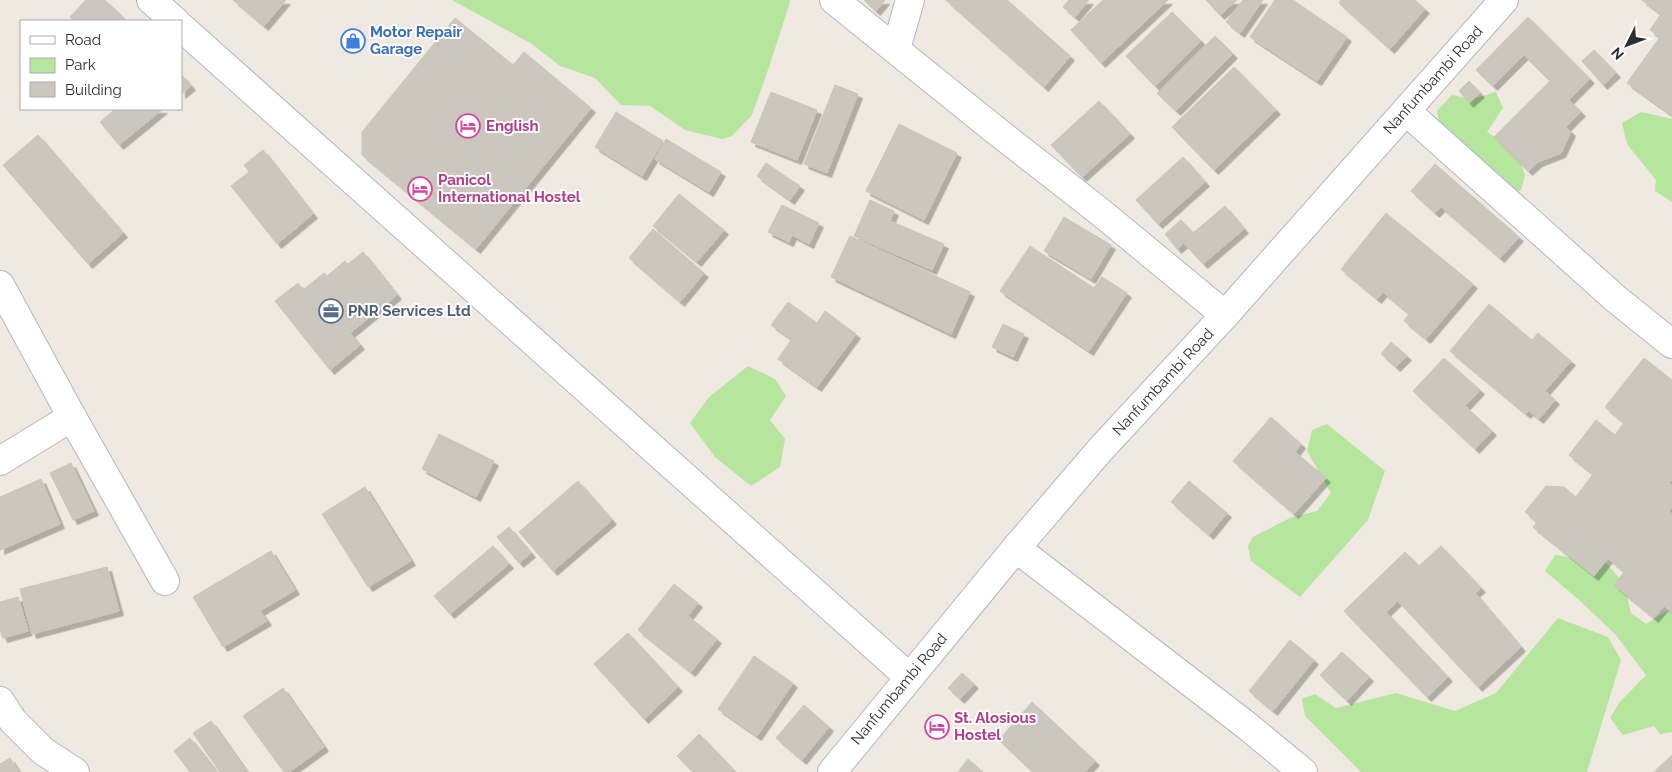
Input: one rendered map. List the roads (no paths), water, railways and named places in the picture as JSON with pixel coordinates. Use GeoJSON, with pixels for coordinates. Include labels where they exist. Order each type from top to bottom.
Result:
{"type":"FeatureCollection","features":[{"type":"Feature","properties":{"kind":"street"},"geometry":{"type":"LineString","coordinates":[[151,0],[174,20]]}},
{"type":"Feature","properties":{"kind":"street"},"geometry":{"type":"LineString","coordinates":[[834,0],[1226,315]]}},
{"type":"Feature","properties":{"kind":"street"},"geometry":{"type":"LineString","coordinates":[[896,49],[910,0]]}},
{"type":"Feature","properties":{"kind":"street","name":"Nanfumbambi Road"},"geometry":{"type":"LineString","coordinates":[[832,772],[1016,548],[1100,450],[1226,315],[1504,0]]}},
{"type":"Feature","properties":{"kind":"street"},"geometry":{"type":"LineString","coordinates":[[182,28],[909,677]]}},
{"type":"Feature","properties":{"kind":"street"},"geometry":{"type":"LineString","coordinates":[[1406,111],[1616,299],[1672,344]]}},
{"type":"Feature","properties":{"kind":"street"},"geometry":{"type":"LineString","coordinates":[[0,285],[165,581]]}},
{"type":"Feature","properties":{"kind":"street"},"geometry":{"type":"LineString","coordinates":[[0,461],[72,416]]}},
{"type":"Feature","properties":{"kind":"street"},"geometry":{"type":"LineString","coordinates":[[1016,548],[1246,725],[1302,772]]}},
{"type":"Feature","properties":{"kind":"street"},"geometry":{"type":"LineString","coordinates":[[0,701],[13,720],[43,751],[75,772]]}},
{"type":"Feature","properties":{"kind":"place","name":"Motor Repair Garage"},"geometry":{"type":"Point","coordinates":[353,41]}},
{"type":"Feature","properties":{"kind":"place","name":"English"},"geometry":{"type":"Point","coordinates":[468,126]}},
{"type":"Feature","properties":{"kind":"place","name":"Panicol International Hostel"},"geometry":{"type":"Point","coordinates":[420,189]}},
{"type":"Feature","properties":{"kind":"place","name":"PNR Services Ltd"},"geometry":{"type":"Point","coordinates":[331,311]}},
{"type":"Feature","properties":{"kind":"place","name":"St. Alosious Hostel"},"geometry":{"type":"Point","coordinates":[937,727]}}]}
